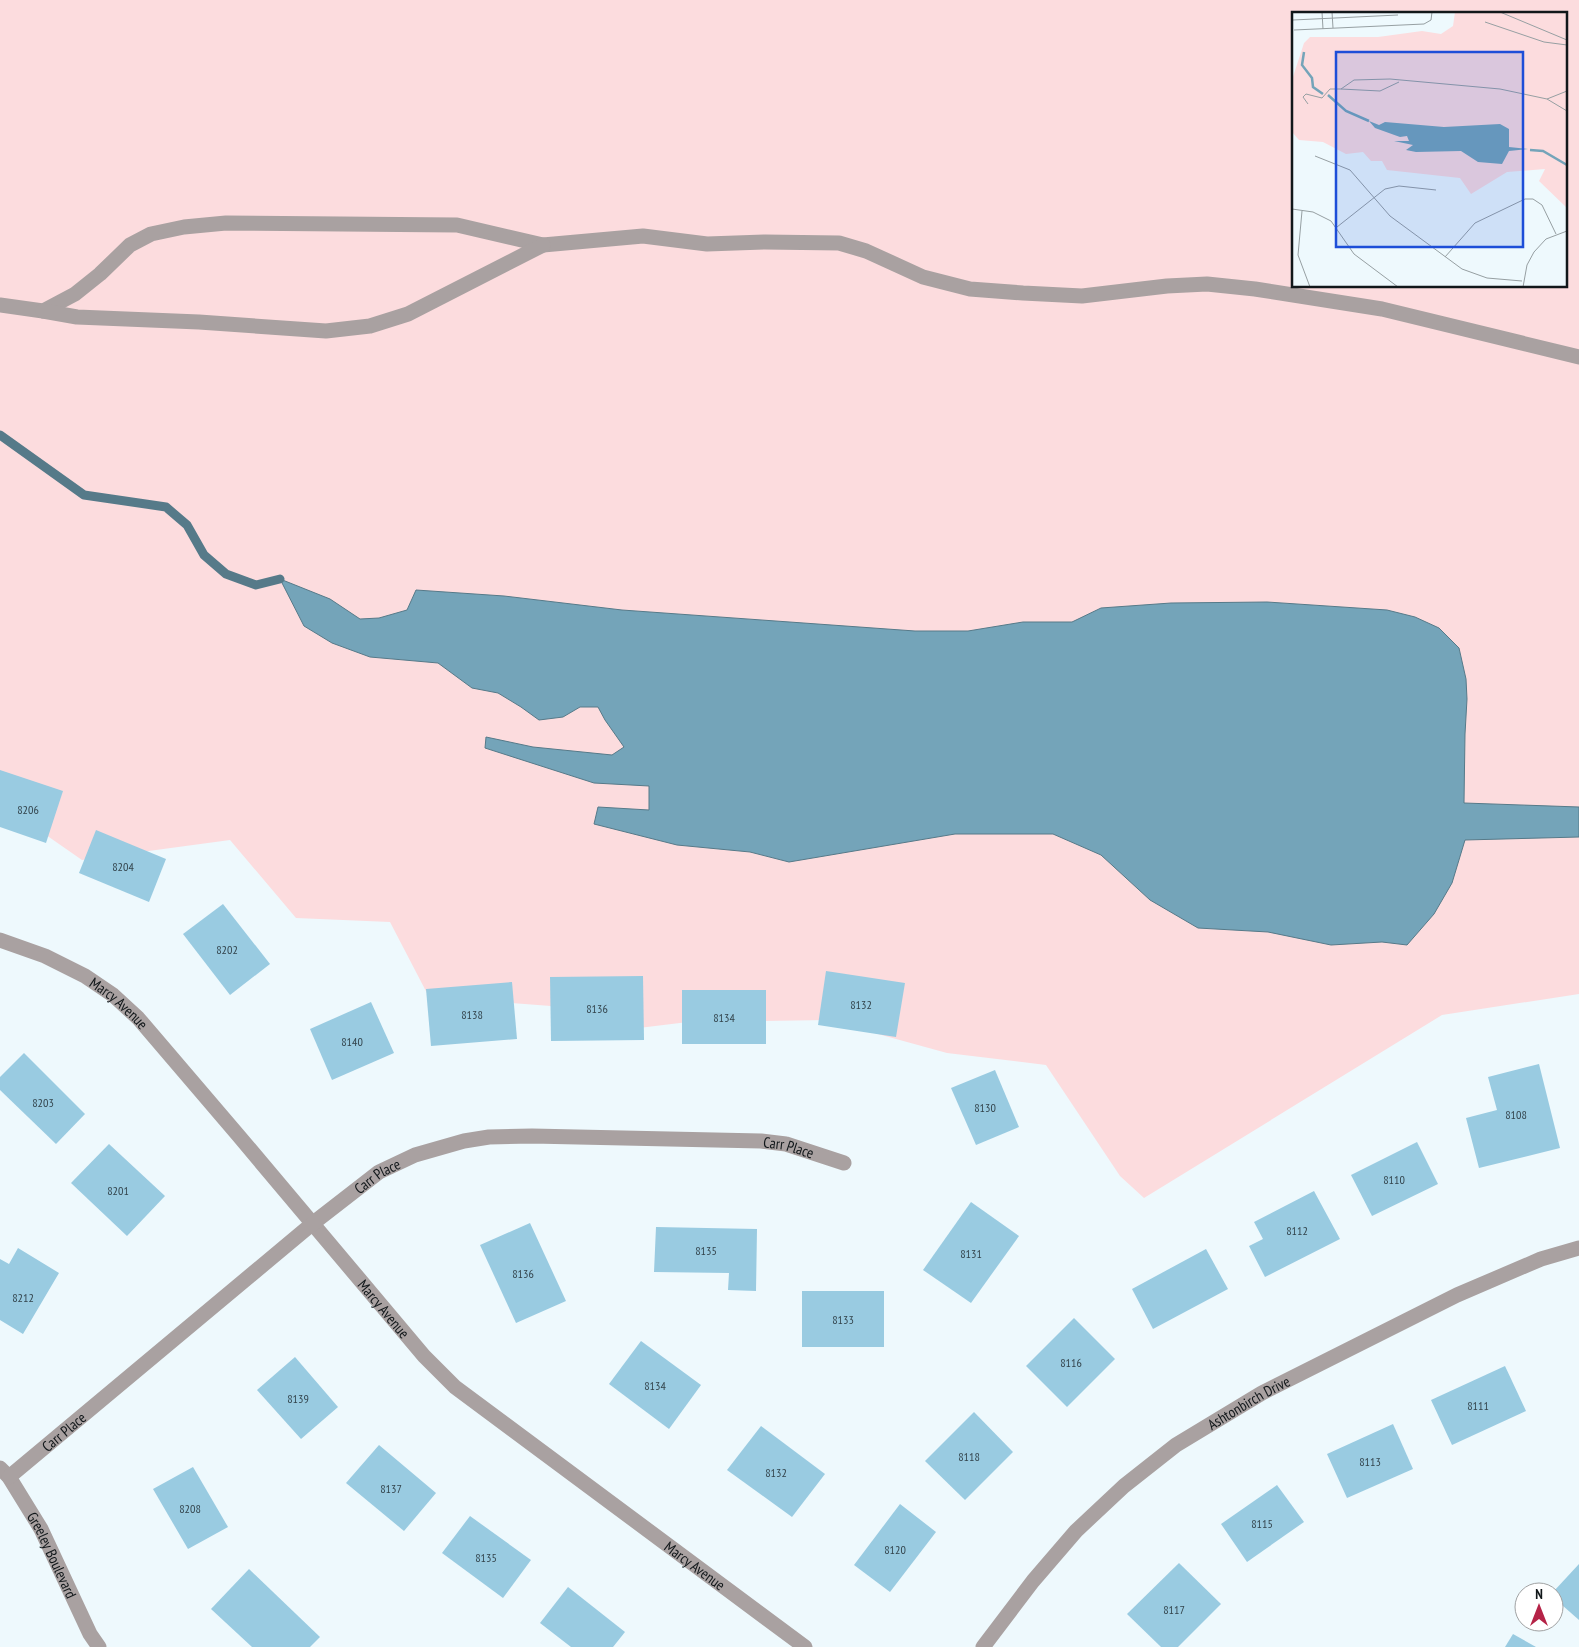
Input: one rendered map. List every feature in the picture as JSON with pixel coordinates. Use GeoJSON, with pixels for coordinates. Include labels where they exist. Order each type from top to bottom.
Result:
{"type":"FeatureCollection","features":[{"type":"Feature","properties":{"kind":"street"},"geometry":{"type":"LineString","coordinates":[[43,311],[75,294],[100,274],[130,245],[151,234],[184,227],[226,223],[456,225],[543,245],[643,236],[707,244],[765,242],[838,243],[866,251],[923,277],[970,288],[1024,293],[1082,296],[1207,284],[1255,289],[1382,309],[1579,357]]}},
{"type":"Feature","properties":{"kind":"street"},"geometry":{"type":"LineString","coordinates":[[0,305],[77,317],[199,322],[326,332],[370,326],[408,314],[543,245]]}},
{"type":"Feature","properties":{"kind":"street","name":"Marcy Avenue"},"geometry":{"type":"LineString","coordinates":[[0,940],[53,960],[85,976],[113,995],[138,1018],[424,1356],[455,1388],[805,1647]]}},
{"type":"Feature","properties":{"kind":"street","name":"Carr Place"},"geometry":{"type":"LineString","coordinates":[[4,1473],[379,1172],[415,1155],[464,1141],[489,1137],[532,1136],[761,1141],[786,1144],[844,1163]]}},
{"type":"Feature","properties":{"kind":"street","name":"Ashtonbirch Drive"},"geometry":{"type":"LineString","coordinates":[[983,1647],[1033,1581],[1076,1531],[1124,1486],[1176,1445],[1262,1393],[1457,1296],[1541,1259],[1579,1248]]}},
{"type":"Feature","properties":{"kind":"street","name":"Greeley Boulevard"},"geometry":{"type":"LineString","coordinates":[[4,1473],[41,1529],[90,1634],[99,1647]]}},
{"type":"Feature","properties":{"kind":"shaded area"},"geometry":{"type":"Polygon","coordinates":[[[0,0],[1579,0],[1579,994],[1442,1015],[1144,1198],[1120,1176],[1046,1065],[947,1053],[827,1020],[688,1022],[606,1032],[564,1007],[429,997],[390,922],[296,918],[230,840],[82,860],[0,803],[0,0]]]}},
{"type":"Feature","properties":{"kind":"water"},"geometry":{"type":"Polygon","coordinates":[[[280,579],[330,599],[360,619],[379,618],[407,610],[416,590],[504,596],[622,610],[915,631],[968,631],[1023,622],[1072,622],[1101,608],[1171,603],[1267,602],[1387,610],[1415,617],[1439,628],[1459,648],[1466,679],[1467,699],[1464,803],[1579,807],[1579,837],[1465,840],[1452,883],[1434,914],[1407,945],[1382,942],[1331,945],[1268,932],[1198,928],[1150,900],[1101,855],[1053,834],[955,834],[789,862],[750,852],[677,845],[594,824],[598,807],[649,810],[649,786],[594,783],[485,748],[486,737],[533,747],[612,755],[624,747],[598,707],[580,707],[563,717],[539,720],[498,693],[472,688],[438,663],[370,657],[332,643],[304,626],[280,579]]]}},
{"type":"Feature","properties":{"kind":"building"},"geometry":{"type":"Polygon","coordinates":[[[0,770],[63,791],[46,843],[0,827],[0,770]]]}},
{"type":"Feature","properties":{"kind":"building"},"geometry":{"type":"Polygon","coordinates":[[[96,830],[166,859],[149,902],[79,873],[96,830]]]}},
{"type":"Feature","properties":{"kind":"building"},"geometry":{"type":"Polygon","coordinates":[[[223,904],[270,964],[230,995],[183,934],[223,904]]]}},
{"type":"Feature","properties":{"kind":"building"},"geometry":{"type":"Polygon","coordinates":[[[826,971],[905,983],[896,1037],[818,1025],[826,971]]]}},
{"type":"Feature","properties":{"kind":"building"},"geometry":{"type":"Polygon","coordinates":[[[643,976],[644,1040],[551,1041],[550,977],[643,976]]]}},
{"type":"Feature","properties":{"kind":"building"},"geometry":{"type":"Polygon","coordinates":[[[512,982],[517,1039],[431,1046],[426,989],[512,982]]]}},
{"type":"Feature","properties":{"kind":"building"},"geometry":{"type":"Polygon","coordinates":[[[682,990],[766,990],[766,1044],[682,1044],[682,990]]]}},
{"type":"Feature","properties":{"kind":"building"},"geometry":{"type":"Polygon","coordinates":[[[371,1002],[394,1053],[332,1080],[310,1029],[371,1002]]]}},
{"type":"Feature","properties":{"kind":"building"},"geometry":{"type":"Polygon","coordinates":[[[24,1053],[85,1114],[56,1144],[0,1090],[0,1077],[24,1053]]]}},
{"type":"Feature","properties":{"kind":"building"},"geometry":{"type":"Polygon","coordinates":[[[1539,1064],[1560,1148],[1479,1168],[1466,1118],[1497,1110],[1488,1077],[1539,1064]]]}},
{"type":"Feature","properties":{"kind":"building"},"geometry":{"type":"Polygon","coordinates":[[[995,1070],[1019,1127],[976,1145],[951,1088],[995,1070]]]}},
{"type":"Feature","properties":{"kind":"building"},"geometry":{"type":"Polygon","coordinates":[[[1417,1142],[1438,1184],[1372,1216],[1351,1175],[1417,1142]]]}},
{"type":"Feature","properties":{"kind":"building"},"geometry":{"type":"Polygon","coordinates":[[[109,1144],[165,1196],[127,1236],[71,1183],[109,1144]]]}},
{"type":"Feature","properties":{"kind":"building"},"geometry":{"type":"Polygon","coordinates":[[[1314,1191],[1340,1239],[1265,1277],[1249,1246],[1263,1239],[1254,1222],[1314,1191]]]}},
{"type":"Feature","properties":{"kind":"building"},"geometry":{"type":"Polygon","coordinates":[[[971,1202],[1019,1236],[971,1303],[923,1270],[971,1202]]]}},
{"type":"Feature","properties":{"kind":"building"},"geometry":{"type":"Polygon","coordinates":[[[530,1223],[566,1301],[516,1323],[480,1245],[530,1223]]]}},
{"type":"Feature","properties":{"kind":"building"},"geometry":{"type":"Polygon","coordinates":[[[656,1227],[757,1229],[756,1291],[728,1290],[729,1273],[654,1272],[656,1227]]]}},
{"type":"Feature","properties":{"kind":"building"},"geometry":{"type":"Polygon","coordinates":[[[18,1248],[59,1273],[23,1334],[0,1320],[0,1259],[9,1264],[18,1248]]]}},
{"type":"Feature","properties":{"kind":"building"},"geometry":{"type":"Polygon","coordinates":[[[1206,1249],[1228,1289],[1153,1329],[1132,1289],[1206,1249]]]}},
{"type":"Feature","properties":{"kind":"building"},"geometry":{"type":"Polygon","coordinates":[[[802,1291],[884,1291],[884,1347],[802,1347],[802,1291]]]}},
{"type":"Feature","properties":{"kind":"building"},"geometry":{"type":"Polygon","coordinates":[[[1074,1318],[1115,1359],[1067,1407],[1026,1366],[1074,1318]]]}},
{"type":"Feature","properties":{"kind":"building"},"geometry":{"type":"Polygon","coordinates":[[[641,1341],[701,1385],[669,1429],[609,1384],[641,1341]]]}},
{"type":"Feature","properties":{"kind":"building"},"geometry":{"type":"Polygon","coordinates":[[[295,1357],[338,1407],[301,1439],[257,1390],[295,1357]]]}},
{"type":"Feature","properties":{"kind":"building"},"geometry":{"type":"Polygon","coordinates":[[[1505,1366],[1526,1411],[1452,1445],[1431,1400],[1505,1366]]]}},
{"type":"Feature","properties":{"kind":"building"},"geometry":{"type":"Polygon","coordinates":[[[974,1412],[1013,1452],[965,1500],[925,1461],[974,1412]]]}},
{"type":"Feature","properties":{"kind":"building"},"geometry":{"type":"Polygon","coordinates":[[[1393,1424],[1413,1469],[1347,1498],[1327,1454],[1393,1424]]]}},
{"type":"Feature","properties":{"kind":"building"},"geometry":{"type":"Polygon","coordinates":[[[761,1426],[825,1474],[792,1517],[727,1470],[761,1426]]]}},
{"type":"Feature","properties":{"kind":"building"},"geometry":{"type":"Polygon","coordinates":[[[379,1445],[436,1493],[404,1531],[346,1483],[379,1445]]]}},
{"type":"Feature","properties":{"kind":"building"},"geometry":{"type":"Polygon","coordinates":[[[193,1467],[228,1527],[188,1549],[153,1489],[193,1467]]]}},
{"type":"Feature","properties":{"kind":"building"},"geometry":{"type":"Polygon","coordinates":[[[1277,1485],[1304,1522],[1247,1562],[1221,1524],[1277,1485]]]}},
{"type":"Feature","properties":{"kind":"building"},"geometry":{"type":"Polygon","coordinates":[[[900,1504],[936,1532],[890,1592],[854,1565],[900,1504]]]}},
{"type":"Feature","properties":{"kind":"building"},"geometry":{"type":"Polygon","coordinates":[[[470,1516],[531,1560],[503,1598],[442,1553],[470,1516]]]}},
{"type":"Feature","properties":{"kind":"building"},"geometry":{"type":"Polygon","coordinates":[[[1179,1563],[1221,1604],[1178,1647],[1161,1647],[1127,1614],[1179,1563]]]}},
{"type":"Feature","properties":{"kind":"building"},"geometry":{"type":"Polygon","coordinates":[[[1579,1564],[1579,1620],[1564,1607],[1564,1582],[1562,1582],[1579,1564]]]}},
{"type":"Feature","properties":{"kind":"building"},"geometry":{"type":"Polygon","coordinates":[[[249,1569],[320,1637],[310,1647],[252,1647],[211,1609],[249,1569]]]}},
{"type":"Feature","properties":{"kind":"building"},"geometry":{"type":"Polygon","coordinates":[[[568,1587],[625,1632],[613,1647],[571,1647],[540,1623],[568,1587]]]}},
{"type":"Feature","properties":{"kind":"building"},"geometry":{"type":"Polygon","coordinates":[[[1513,1634],[1536,1647],[1505,1647],[1513,1634]]]}},
{"type":"Feature","properties":{"kind":"waterway"},"geometry":{"type":"LineString","coordinates":[[0,435],[84,495],[166,507],[187,525],[204,555],[226,574],[256,585],[280,579]]}}]}
